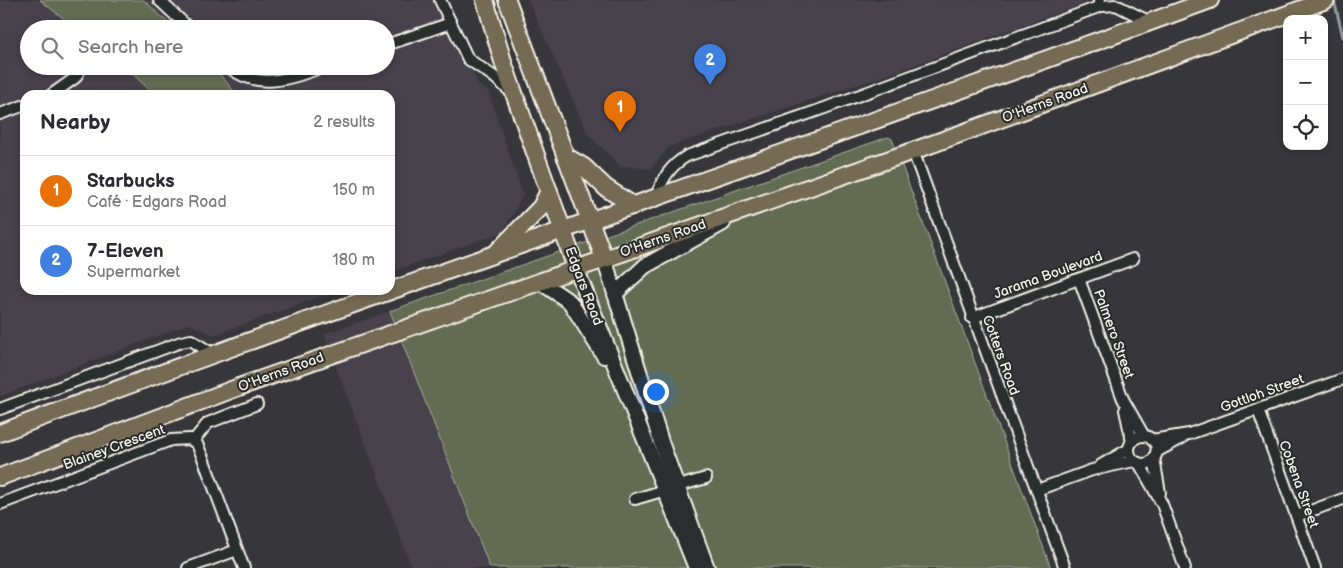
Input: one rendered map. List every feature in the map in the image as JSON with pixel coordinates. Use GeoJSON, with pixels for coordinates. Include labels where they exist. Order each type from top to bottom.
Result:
{"type":"FeatureCollection","features":[{"type":"Feature","properties":{"kind":"main road","name":"Edgars Road"},"geometry":{"type":"LineString","coordinates":[[485,0],[515,96],[576,268],[620,379],[707,568]]}},
{"type":"Feature","properties":{"kind":"main road","name":"Edgars Road"},"geometry":{"type":"LineString","coordinates":[[507,0],[604,258],[662,445],[671,488],[696,568]]}},
{"type":"Feature","properties":{"kind":"main road"},"geometry":{"type":"LineString","coordinates":[[395,289],[1210,0]]}},
{"type":"Feature","properties":{"kind":"main road","name":"O'Herns Road"},"geometry":{"type":"LineString","coordinates":[[0,477],[238,387],[913,152],[1326,0]]}},
{"type":"Feature","properties":{"kind":"main road"},"geometry":{"type":"LineString","coordinates":[[565,156],[584,167],[606,188],[634,206]]}},
{"type":"Feature","properties":{"kind":"main road"},"geometry":{"type":"LineString","coordinates":[[494,254],[541,207],[549,191]]}},
{"type":"Feature","properties":{"kind":"main road"},"geometry":{"type":"LineString","coordinates":[[615,294],[645,266],[750,208]]}},
{"type":"Feature","properties":{"kind":"main road"},"geometry":{"type":"LineString","coordinates":[[539,281],[570,302],[620,379]]}},
{"type":"Feature","properties":{"kind":"main road"},"geometry":{"type":"LineString","coordinates":[[0,434],[213,354],[379,295]]}},
{"type":"Feature","properties":{"kind":"street"},"geometry":{"type":"LineString","coordinates":[[159,0],[180,20]]}},
{"type":"Feature","properties":{"kind":"street"},"geometry":{"type":"LineString","coordinates":[[440,0],[472,64],[493,76],[515,96]]}},
{"type":"Feature","properties":{"kind":"street"},"geometry":{"type":"LineString","coordinates":[[656,198],[660,185],[673,166],[687,156],[822,109],[1100,3],[1116,5],[1150,22]]}},
{"type":"Feature","properties":{"kind":"street"},"geometry":{"type":"LineString","coordinates":[[395,42],[451,23]]}},
{"type":"Feature","properties":{"kind":"street"},"geometry":{"type":"LineString","coordinates":[[58,90],[77,75]]}},
{"type":"Feature","properties":{"kind":"street"},"geometry":{"type":"LineString","coordinates":[[240,75],[268,82],[300,75]]}},
{"type":"Feature","properties":{"kind":"street"},"geometry":{"type":"LineString","coordinates":[[0,114],[20,107]]}},
{"type":"Feature","properties":{"kind":"street","name":"Cotters Road"},"geometry":{"type":"LineString","coordinates":[[913,152],[972,318],[1065,568]]}},
{"type":"Feature","properties":{"kind":"street","name":"Jarama Boulevard"},"geometry":{"type":"LineString","coordinates":[[972,318],[1133,259]]}},
{"type":"Feature","properties":{"kind":"street","name":"Palmero Street"},"geometry":{"type":"LineString","coordinates":[[1079,279],[1123,399],[1130,445],[1136,462],[1162,504]]}},
{"type":"Feature","properties":{"kind":"street"},"geometry":{"type":"LineString","coordinates":[[0,409],[181,342],[191,340],[213,354]]}},
{"type":"Feature","properties":{"kind":"street","name":"Gottloh Street"},"geometry":{"type":"LineString","coordinates":[[1136,462],[1147,463],[1155,455],[1189,434],[1343,379]]}},
{"type":"Feature","properties":{"kind":"street","name":"Palmero Street"},"geometry":{"type":"LineString","coordinates":[[1123,399],[1148,438],[1155,455],[1162,504]]}},
{"type":"Feature","properties":{"kind":"street"},"geometry":{"type":"LineString","coordinates":[[244,568],[204,458],[193,441],[208,423],[257,404]]}},
{"type":"Feature","properties":{"kind":"street","name":"Cobena Street"},"geometry":{"type":"LineString","coordinates":[[1258,410],[1316,568]]}},
{"type":"Feature","properties":{"kind":"street","name":"Gottloh Street"},"geometry":{"type":"LineString","coordinates":[[1130,445],[1148,438],[1189,434]]}},
{"type":"Feature","properties":{"kind":"street","name":"Blainey Crescent"},"geometry":{"type":"LineString","coordinates":[[0,504],[171,440],[184,437],[193,441]]}},
{"type":"Feature","properties":{"kind":"street"},"geometry":{"type":"LineString","coordinates":[[1092,470],[1130,445]]}},
{"type":"Feature","properties":{"kind":"street"},"geometry":{"type":"LineString","coordinates":[[1037,490],[1092,470],[1136,462]]}},
{"type":"Feature","properties":{"kind":"street"},"geometry":{"type":"LineString","coordinates":[[635,499],[706,478]]}},
{"type":"Feature","properties":{"kind":"street"},"geometry":{"type":"LineString","coordinates":[[1297,516],[1343,499]]}},
{"type":"Feature","properties":{"kind":"street"},"geometry":{"type":"LineString","coordinates":[[1162,504],[1185,568]]}},
{"type":"Feature","properties":{"kind":"street"},"geometry":{"type":"LineString","coordinates":[[188,568],[237,550]]}},
{"type":"Feature","properties":{"kind":"shaded area"},"geometry":{"type":"Polygon","coordinates":[[[0,0],[444,0],[478,85],[488,91],[523,195],[503,232],[395,270],[395,90],[20,90],[20,295],[325,295],[214,335],[189,324],[0,396],[0,0]]]}},
{"type":"Feature","properties":{"kind":"shaded area"},"geometry":{"type":"Polygon","coordinates":[[[528,0],[1093,0],[887,75],[670,146],[650,169],[625,166],[622,168],[588,134],[528,0]]]}},
{"type":"Feature","properties":{"kind":"shaded area"},"geometry":{"type":"Polygon","coordinates":[[[390,311],[490,568],[412,568],[324,334],[390,311]]]}},
{"type":"Feature","properties":{"kind":"green space"},"geometry":{"type":"Polygon","coordinates":[[[40,0],[144,0],[165,20],[66,20],[40,0]]]}},
{"type":"Feature","properties":{"kind":"green space"},"geometry":{"type":"Polygon","coordinates":[[[134,75],[220,75],[233,90],[150,90],[134,75]]]}},
{"type":"Feature","properties":{"kind":"green space"},"geometry":{"type":"Polygon","coordinates":[[[888,137],[892,139],[1051,568],[490,568],[390,311],[888,137]]]}},
{"type":"Feature","properties":{"kind":"waterway"},"geometry":{"type":"LineString","coordinates":[[1334,0],[1343,37]]}},
{"type":"Feature","properties":{"kind":"place","name":"7-Eleven"},"geometry":{"type":"Point","coordinates":[710,85]}},
{"type":"Feature","properties":{"kind":"place","name":"Starbucks"},"geometry":{"type":"Point","coordinates":[620,132]}}]}
